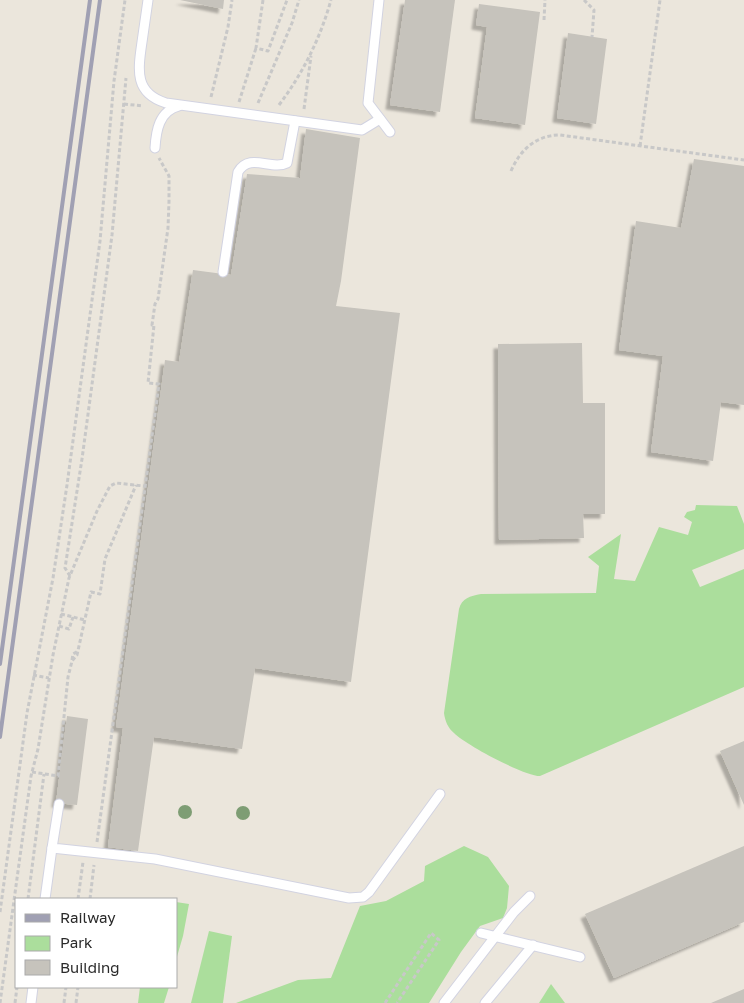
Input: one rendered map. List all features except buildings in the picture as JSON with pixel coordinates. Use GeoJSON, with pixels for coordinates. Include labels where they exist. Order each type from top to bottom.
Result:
{"type":"FeatureCollection","features":[{"type":"Feature","properties":{"kind":"lane"},"geometry":{"type":"LineString","coordinates":[[148,0],[139,66],[140,80],[148,94],[152,97],[166,103],[362,130],[380,119]]}},
{"type":"Feature","properties":{"kind":"lane"},"geometry":{"type":"LineString","coordinates":[[380,0],[368,103],[390,132]]}},
{"type":"Feature","properties":{"kind":"lane"},"geometry":{"type":"LineString","coordinates":[[156,152],[157,128],[164,115],[169,110],[182,105]]}},
{"type":"Feature","properties":{"kind":"lane"},"geometry":{"type":"LineString","coordinates":[[223,272],[238,172],[243,166],[252,162],[287,164],[298,121]]}},
{"type":"Feature","properties":{"kind":"lane"},"geometry":{"type":"LineString","coordinates":[[52,848],[155,859],[349,898],[359,898],[369,892],[440,794]]}},
{"type":"Feature","properties":{"kind":"lane"},"geometry":{"type":"LineString","coordinates":[[45,898],[59,804]]}},
{"type":"Feature","properties":{"kind":"lane"},"geometry":{"type":"LineString","coordinates":[[444,1003],[514,912],[530,896]]}},
{"type":"Feature","properties":{"kind":"lane"},"geometry":{"type":"LineString","coordinates":[[481,933],[580,957]]}},
{"type":"Feature","properties":{"kind":"lane"},"geometry":{"type":"LineString","coordinates":[[485,1003],[533,946]]}},
{"type":"Feature","properties":{"kind":"lane"},"geometry":{"type":"LineString","coordinates":[[31,1003],[33,988]]}},
{"type":"Feature","properties":{"kind":"path"},"geometry":{"type":"LineString","coordinates":[[0,912],[33,675],[52,578],[67,485],[100,241],[114,82],[125,0]]}},
{"type":"Feature","properties":{"kind":"path"},"geometry":{"type":"LineString","coordinates":[[207,109],[226,34],[232,0]]}},
{"type":"Feature","properties":{"kind":"path"},"geometry":{"type":"LineString","coordinates":[[244,106],[238,105],[256,48],[263,0]]}},
{"type":"Feature","properties":{"kind":"path"},"geometry":{"type":"LineString","coordinates":[[256,48],[268,51],[287,0]]}},
{"type":"Feature","properties":{"kind":"path"},"geometry":{"type":"LineString","coordinates":[[256,108],[292,23],[299,0]]}},
{"type":"Feature","properties":{"kind":"path"},"geometry":{"type":"LineString","coordinates":[[275,110],[297,80],[312,52],[331,0]]}},
{"type":"Feature","properties":{"kind":"path"},"geometry":{"type":"LineString","coordinates":[[544,20],[545,0]]}},
{"type":"Feature","properties":{"kind":"path"},"geometry":{"type":"LineString","coordinates":[[584,0],[594,10],[592,37]]}},
{"type":"Feature","properties":{"kind":"path"},"geometry":{"type":"LineString","coordinates":[[640,146],[660,0]]}},
{"type":"Feature","properties":{"kind":"path"},"geometry":{"type":"LineString","coordinates":[[298,121],[312,52]]}},
{"type":"Feature","properties":{"kind":"path"},"geometry":{"type":"LineString","coordinates":[[70,576],[65,568],[104,299],[113,226],[127,70]]}},
{"type":"Feature","properties":{"kind":"path"},"geometry":{"type":"LineString","coordinates":[[124,104],[169,110]]}},
{"type":"Feature","properties":{"kind":"path"},"geometry":{"type":"LineString","coordinates":[[511,171],[527,148],[543,137],[550,135],[744,160]]}},
{"type":"Feature","properties":{"kind":"path"},"geometry":{"type":"LineString","coordinates":[[90,898],[159,384],[148,383],[154,325],[152,325],[155,304],[158,299],[169,215],[170,176],[156,152]]}},
{"type":"Feature","properties":{"kind":"path"},"geometry":{"type":"LineString","coordinates":[[0,1003],[32,772],[61,614],[70,576],[110,486],[116,483],[144,486]]}},
{"type":"Feature","properties":{"kind":"path"},"geometry":{"type":"LineString","coordinates":[[32,772],[58,776],[65,698],[72,661],[78,651],[91,592],[100,594],[105,559],[136,485]]}},
{"type":"Feature","properties":{"kind":"path"},"geometry":{"type":"LineString","coordinates":[[61,614],[85,620]]}},
{"type":"Feature","properties":{"kind":"path"},"geometry":{"type":"LineString","coordinates":[[59,626],[69,629],[72,617]]}},
{"type":"Feature","properties":{"kind":"path"},"geometry":{"type":"LineString","coordinates":[[33,675],[49,678]]}},
{"type":"Feature","properties":{"kind":"path"},"geometry":{"type":"LineString","coordinates":[[28,898],[44,774]]}},
{"type":"Feature","properties":{"kind":"path"},"geometry":{"type":"LineString","coordinates":[[78,898],[84,852]]}},
{"type":"Feature","properties":{"kind":"path"},"geometry":{"type":"LineString","coordinates":[[385,1003],[431,933],[439,940],[397,1003]]}},
{"type":"Feature","properties":{"kind":"path"},"geometry":{"type":"LineString","coordinates":[[15,1003],[17,988]]}},
{"type":"Feature","properties":{"kind":"path"},"geometry":{"type":"LineString","coordinates":[[64,1003],[66,988]]}},
{"type":"Feature","properties":{"kind":"path"},"geometry":{"type":"LineString","coordinates":[[76,1003],[78,988]]}},
{"type":"Feature","properties":{"kind":"green space"},"geometry":{"type":"Polygon","coordinates":[[[696,505],[737,506],[744,524],[744,549],[692,570],[700,587],[744,569],[744,687],[540,776],[532,775],[496,759],[470,745],[452,731],[447,724],[444,713],[459,609],[464,600],[481,594],[596,593],[599,566],[588,557],[621,534],[614,579],[635,581],[659,527],[688,535],[692,522],[684,517],[687,512],[695,510],[696,505]]]}},
{"type":"Feature","properties":{"kind":"green space"},"geometry":{"type":"Polygon","coordinates":[[[464,846],[488,857],[509,886],[507,908],[503,918],[480,926],[429,1003],[236,1003],[298,980],[331,978],[360,906],[386,901],[424,881],[425,866],[464,846]]]}},
{"type":"Feature","properties":{"kind":"green space"},"geometry":{"type":"Polygon","coordinates":[[[178,902],[189,904],[178,953],[178,902]]]}},
{"type":"Feature","properties":{"kind":"green space"},"geometry":{"type":"Polygon","coordinates":[[[209,931],[232,936],[223,1003],[191,1003],[209,931]]]}},
{"type":"Feature","properties":{"kind":"green space"},"geometry":{"type":"Polygon","coordinates":[[[551,984],[565,1003],[539,1003],[551,984]]]}},
{"type":"Feature","properties":{"kind":"green space"},"geometry":{"type":"Polygon","coordinates":[[[140,988],[169,988],[164,1003],[138,1003],[140,988]]]}},
{"type":"Feature","properties":{"kind":"railway"},"geometry":{"type":"LineString","coordinates":[[0,664],[90,0]]}},
{"type":"Feature","properties":{"kind":"railway"},"geometry":{"type":"LineString","coordinates":[[0,737],[100,0]]}}]}
